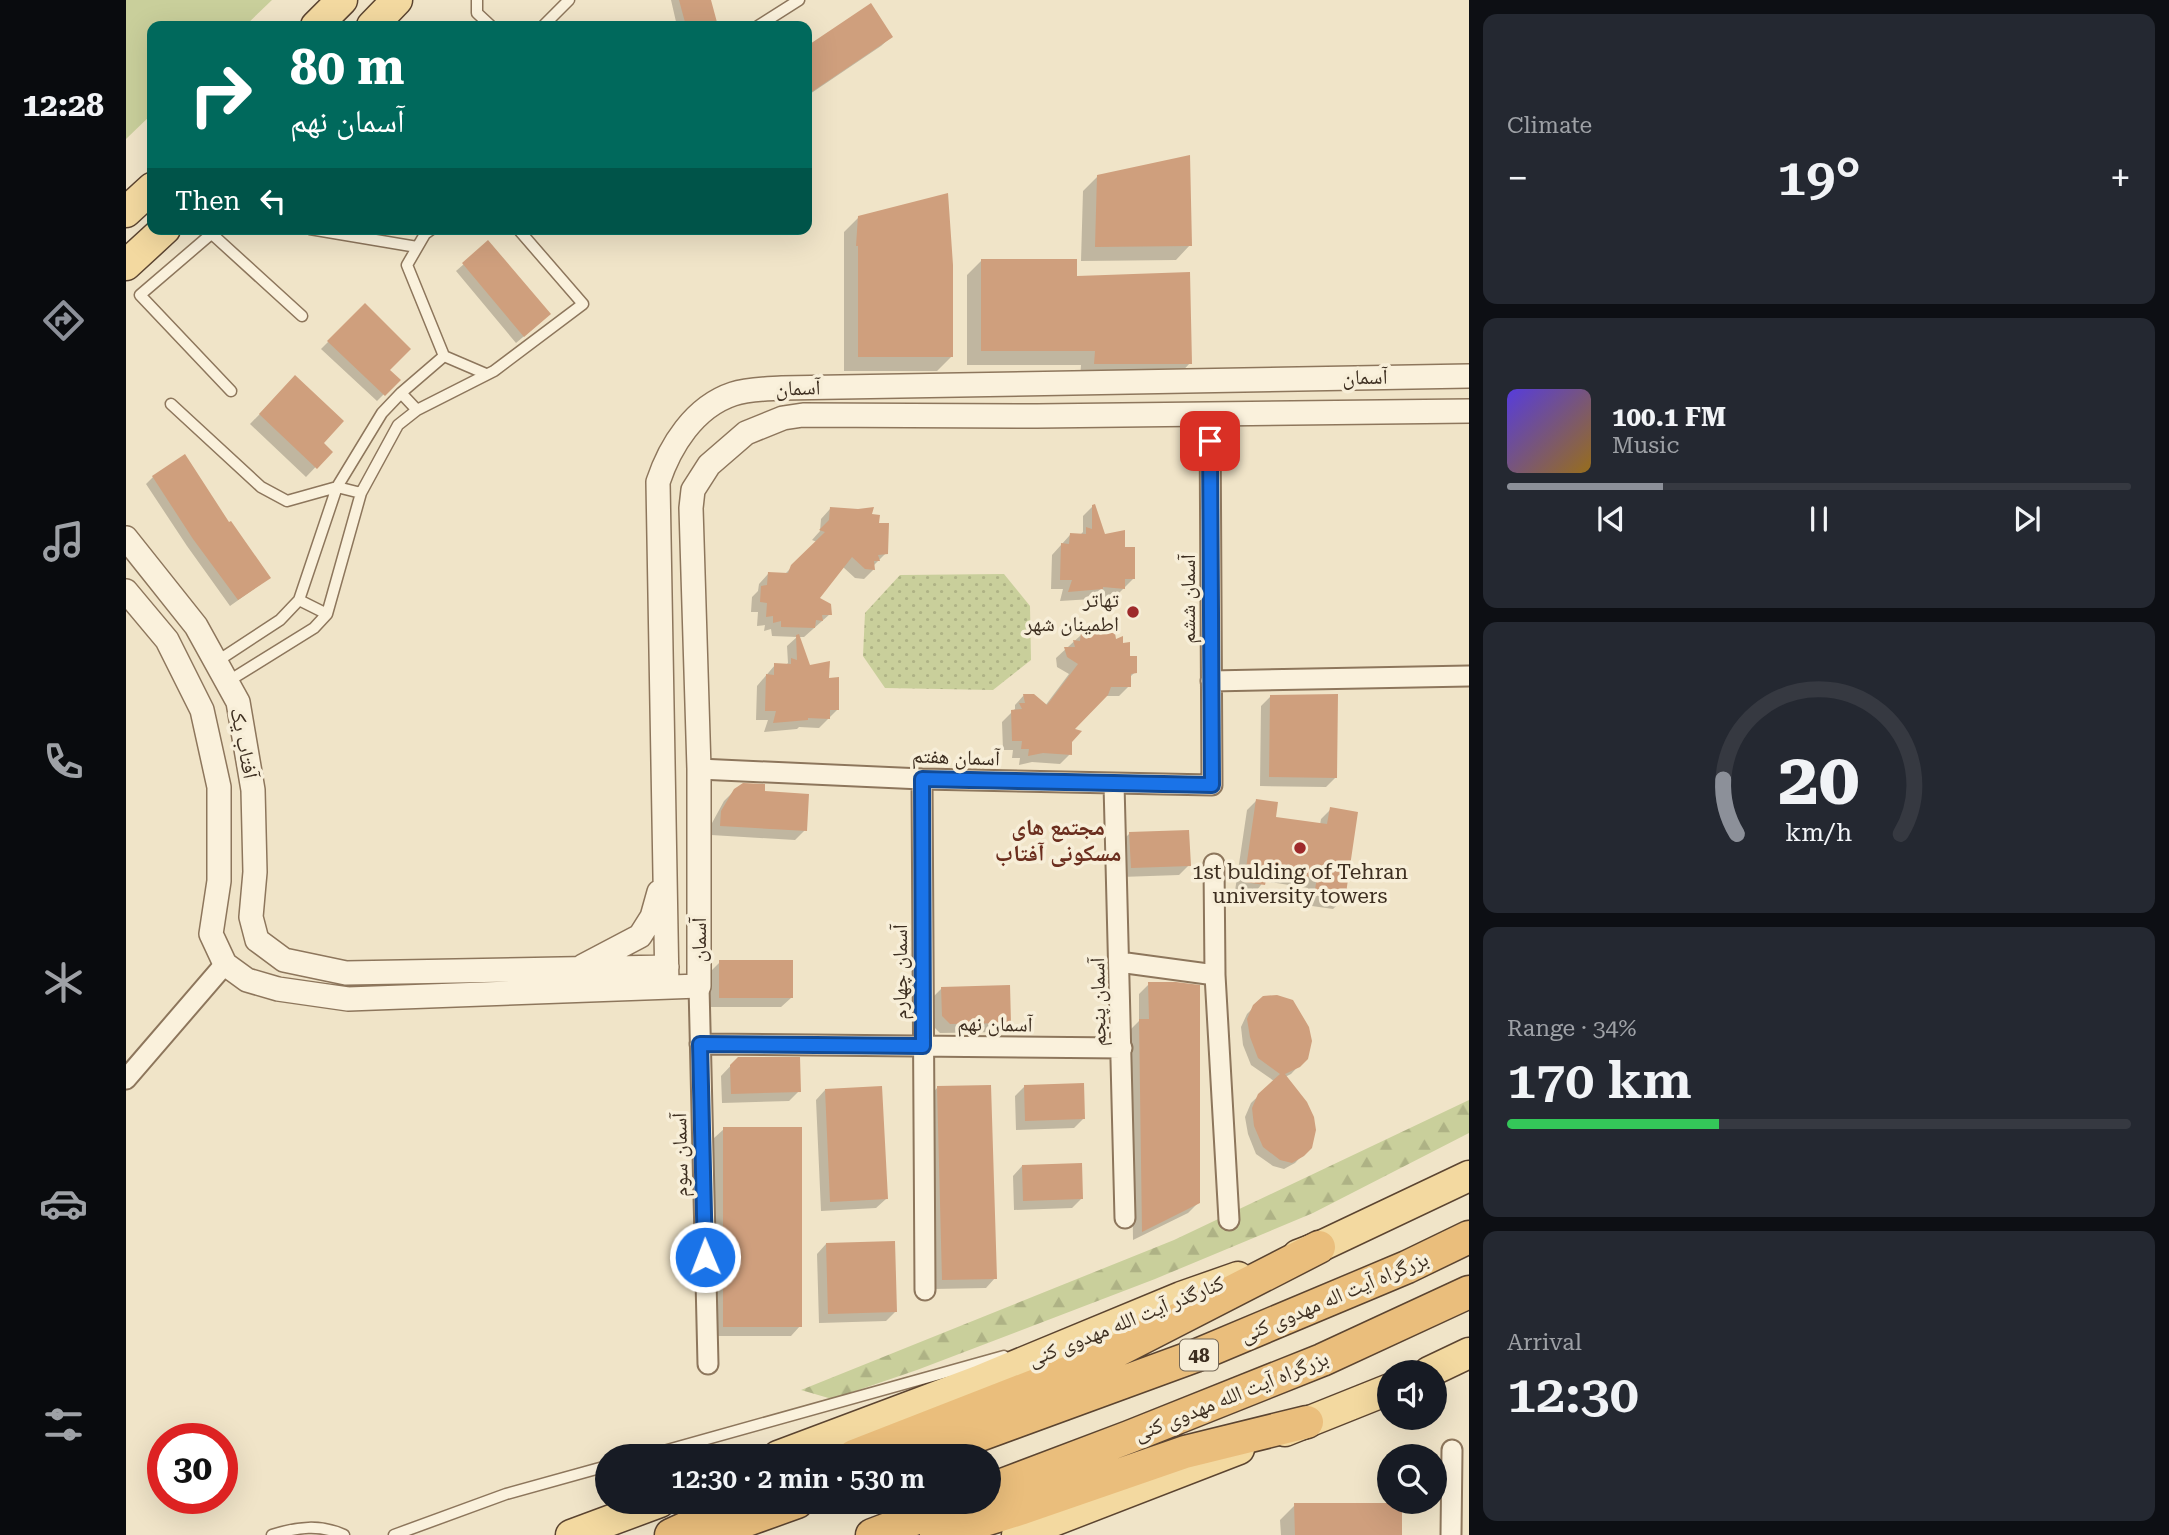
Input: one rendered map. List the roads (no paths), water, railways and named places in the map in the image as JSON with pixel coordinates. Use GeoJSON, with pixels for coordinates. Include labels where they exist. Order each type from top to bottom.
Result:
{"type":"FeatureCollection","features":[{"type":"Feature","properties":{"kind":"highway","name":"بزرگراه آیت اله مهدوی کنی"},"geometry":{"type":"LineString","coordinates":[[955,1444],[1195,1356],[1395,1272],[1469,1237]]}},
{"type":"Feature","properties":{"kind":"highway"},"geometry":{"type":"LineString","coordinates":[[885,1444],[1095,1362],[1319,1247]]}},
{"type":"Feature","properties":{"kind":"highway","name":"بزرگراه آیت الله مهدوی کنی"},"geometry":{"type":"LineString","coordinates":[[1001,1485],[1322,1360],[1469,1292]]}},
{"type":"Feature","properties":{"kind":"highway"},"geometry":{"type":"LineString","coordinates":[[936,1535],[1185,1452],[1307,1422]]}},
{"type":"Feature","properties":{"kind":"highway"},"geometry":{"type":"LineString","coordinates":[[671,1535],[718,1514]]}},
{"type":"Feature","properties":{"kind":"highway"},"geometry":{"type":"LineString","coordinates":[[705,1535],[764,1514]]}},
{"type":"Feature","properties":{"kind":"highway"},"geometry":{"type":"LineString","coordinates":[[872,1535],[927,1514]]}},
{"type":"Feature","properties":{"kind":"main road"},"geometry":{"type":"LineString","coordinates":[[321,21],[342,0]]}},
{"type":"Feature","properties":{"kind":"main road"},"geometry":{"type":"LineString","coordinates":[[377,21],[397,0]]}},
{"type":"Feature","properties":{"kind":"main road"},"geometry":{"type":"LineString","coordinates":[[126,212],[147,193]]}},
{"type":"Feature","properties":{"kind":"main road"},"geometry":{"type":"LineString","coordinates":[[126,265],[158,235]]}},
{"type":"Feature","properties":{"kind":"main road","name":"کنارگذر آیت الله مهدوی کنی"},"geometry":{"type":"LineString","coordinates":[[810,1444],[978,1381],[1181,1297],[1319,1247],[1469,1176]]}},
{"type":"Feature","properties":{"kind":"main road"},"geometry":{"type":"LineString","coordinates":[[1447,1363],[1469,1353]]}},
{"type":"Feature","properties":{"kind":"main road"},"geometry":{"type":"LineString","coordinates":[[1017,1535],[1377,1395]]}},
{"type":"Feature","properties":{"kind":"main road"},"geometry":{"type":"LineString","coordinates":[[571,1535],[628,1514]]}},
{"type":"Feature","properties":{"kind":"street","name":"آسمان"},"geometry":{"type":"LineString","coordinates":[[667,977],[657,482],[676,441],[710,405],[733,394],[782,387],[1469,376]]}},
{"type":"Feature","properties":{"kind":"street","name":"آسمان"},"geometry":{"type":"LineString","coordinates":[[257,940],[284,960],[346,973],[576,969],[667,977],[699,986],[699,769],[691,508],[693,490],[709,465],[746,433],[783,418],[803,415],[1469,411]]}},
{"type":"Feature","properties":{"kind":"street","name":"آسمان ششم"},"geometry":{"type":"LineString","coordinates":[[1210,414],[1212,785]]}},
{"type":"Feature","properties":{"kind":"street","name":"آفتاب یک"},"geometry":{"type":"LineString","coordinates":[[126,538],[196,626],[238,702],[253,790],[255,872],[251,917],[257,940]]}},
{"type":"Feature","properties":{"kind":"street","name":"آفتاب یک"},"geometry":{"type":"LineString","coordinates":[[126,592],[167,640],[202,710],[219,787],[219,881],[211,934],[225,964]]}},
{"type":"Feature","properties":{"kind":"street"},"geometry":{"type":"LineString","coordinates":[[1211,681],[1469,676]]}},
{"type":"Feature","properties":{"kind":"street","name":"آسمان هفتم"},"geometry":{"type":"LineString","coordinates":[[699,769],[922,779],[1212,785]]}},
{"type":"Feature","properties":{"kind":"street","name":"آسمان چهارم"},"geometry":{"type":"LineString","coordinates":[[922,779],[925,1290]]}},
{"type":"Feature","properties":{"kind":"street","name":"آسمان پنجم"},"geometry":{"type":"LineString","coordinates":[[1114,784],[1125,1219]]}},
{"type":"Feature","properties":{"kind":"street"},"geometry":{"type":"LineString","coordinates":[[1214,864],[1215,975],[1229,1220]]}},
{"type":"Feature","properties":{"kind":"street"},"geometry":{"type":"LineString","coordinates":[[576,969],[640,936],[652,917],[665,869]]}},
{"type":"Feature","properties":{"kind":"street"},"geometry":{"type":"LineString","coordinates":[[126,1079],[225,964],[257,940]]}},
{"type":"Feature","properties":{"kind":"street"},"geometry":{"type":"LineString","coordinates":[[1119,962],[1215,975]]}},
{"type":"Feature","properties":{"kind":"street","name":"آسمان"},"geometry":{"type":"LineString","coordinates":[[225,964],[247,980],[278,989],[348,999],[667,977]]}},
{"type":"Feature","properties":{"kind":"street","name":"آسمان سوم"},"geometry":{"type":"LineString","coordinates":[[699,986],[708,1364]]}},
{"type":"Feature","properties":{"kind":"street","name":"آسمان نهم"},"geometry":{"type":"LineString","coordinates":[[700,1044],[1122,1048]]}},
{"type":"Feature","properties":{"kind":"street"},"geometry":{"type":"LineString","coordinates":[[1427,1195],[1469,1164]]}},
{"type":"Feature","properties":{"kind":"street"},"geometry":{"type":"LineString","coordinates":[[1451,1535],[1452,1450]]}},
{"type":"Feature","properties":{"kind":"lane"},"geometry":{"type":"LineString","coordinates":[[477,0],[477,13],[486,21]]}},
{"type":"Feature","properties":{"kind":"lane"},"geometry":{"type":"LineString","coordinates":[[548,21],[569,0]]}},
{"type":"Feature","properties":{"kind":"lane"},"geometry":{"type":"LineString","coordinates":[[766,21],[799,0]]}},
{"type":"Feature","properties":{"kind":"lane"},"geometry":{"type":"LineString","coordinates":[[211,235],[140,295],[231,391]]}},
{"type":"Feature","properties":{"kind":"lane"},"geometry":{"type":"LineString","coordinates":[[218,235],[302,316]]}},
{"type":"Feature","properties":{"kind":"lane"},"geometry":{"type":"LineString","coordinates":[[346,235],[417,247]]}},
{"type":"Feature","properties":{"kind":"lane"},"geometry":{"type":"LineString","coordinates":[[424,235],[407,265],[444,356],[486,374]]}},
{"type":"Feature","properties":{"kind":"lane"},"geometry":{"type":"LineString","coordinates":[[221,672],[314,628],[327,614],[361,494],[398,425],[417,410],[494,371],[583,304],[523,235]]}},
{"type":"Feature","properties":{"kind":"lane"},"geometry":{"type":"LineString","coordinates":[[221,672],[299,600],[337,487],[382,413],[444,356]]}},
{"type":"Feature","properties":{"kind":"lane"},"geometry":{"type":"LineString","coordinates":[[401,393],[417,410]]}},
{"type":"Feature","properties":{"kind":"lane"},"geometry":{"type":"LineString","coordinates":[[171,404],[261,487],[287,501],[337,487],[361,494]]}},
{"type":"Feature","properties":{"kind":"lane"},"geometry":{"type":"LineString","coordinates":[[299,600],[327,614]]}},
{"type":"Feature","properties":{"kind":"lane"},"geometry":{"type":"LineString","coordinates":[[689,1444],[1018,1352],[1049,1351]]}},
{"type":"Feature","properties":{"kind":"lane"},"geometry":{"type":"LineString","coordinates":[[394,1535],[506,1493],[595,1469]]}},
{"type":"Feature","properties":{"kind":"lane"},"geometry":{"type":"LineString","coordinates":[[272,1535],[295,1528],[330,1528],[344,1535]]}},
{"type":"Feature","properties":{"kind":"place","name":"تهاتر اطمینان شهر"},"geometry":{"type":"Point","coordinates":[1133,612]}},
{"type":"Feature","properties":{"kind":"place","name":"1st bulding of Tehran university towers"},"geometry":{"type":"Point","coordinates":[1300,848]}},
{"type":"Feature","properties":{"kind":"district","name":"مجتمع های مسکونی آفتاب"},"geometry":{"type":"Point","coordinates":[1058,840]}}]}
